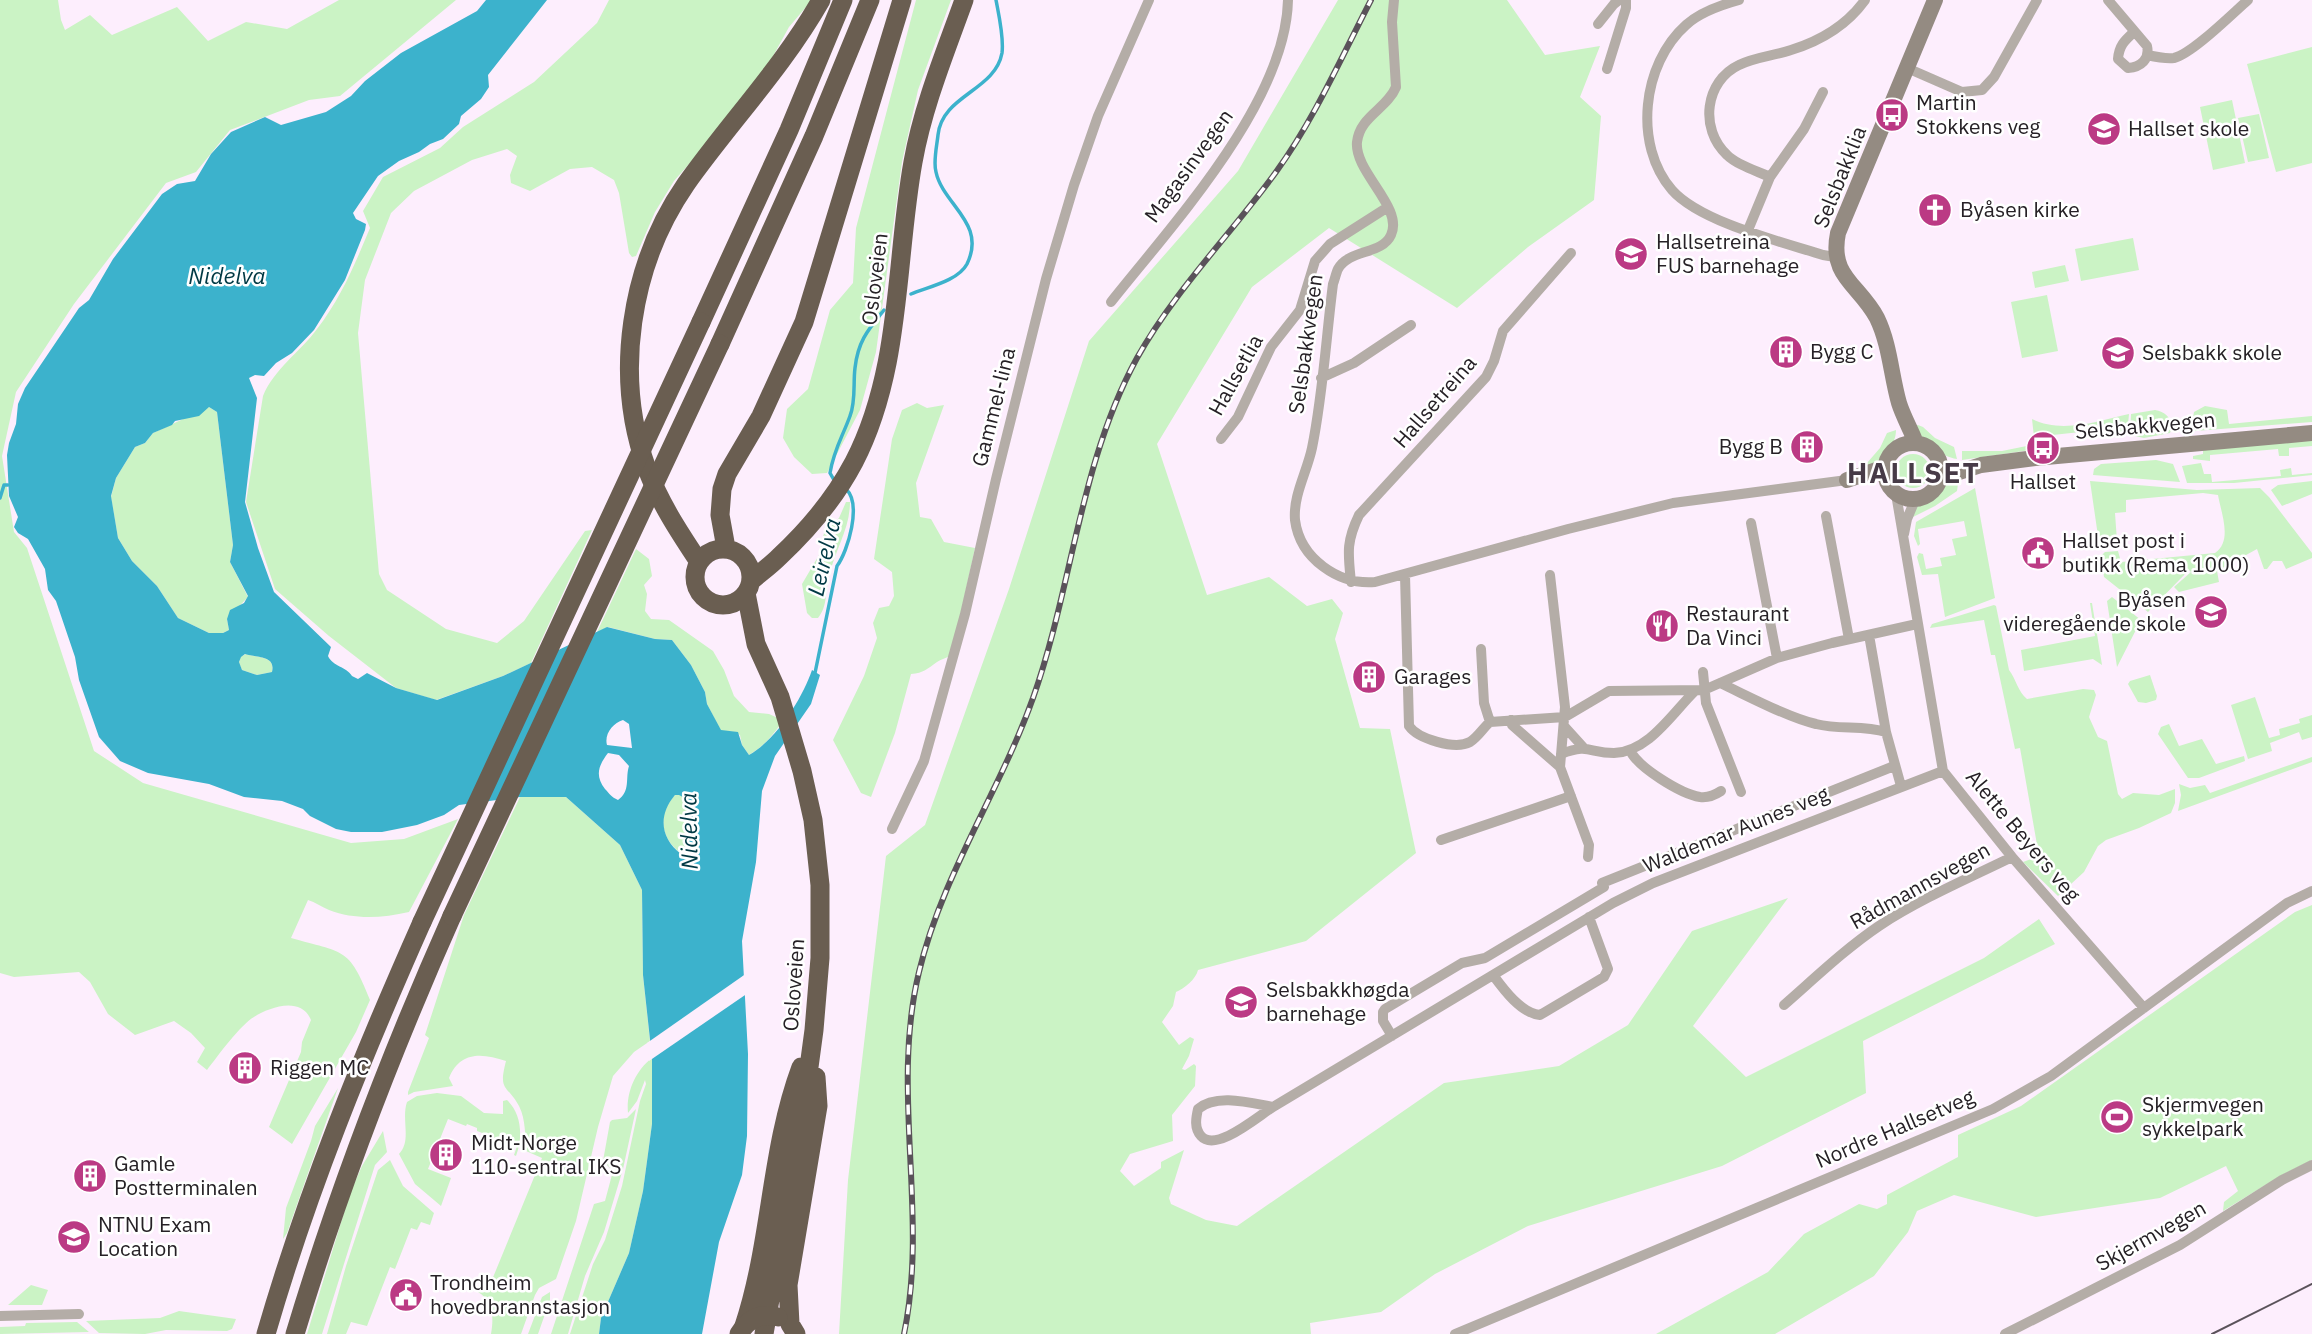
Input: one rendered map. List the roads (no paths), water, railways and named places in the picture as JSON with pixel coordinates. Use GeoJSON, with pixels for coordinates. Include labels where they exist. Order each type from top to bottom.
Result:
{"type":"FeatureCollection","features":[{"type":"Feature","properties":{"kind":"highway"},"geometry":{"type":"LineString","coordinates":[[699,562],[664,507],[647,467],[637,428],[631,390],[630,355],[642,280],[652,246],[687,183],[766,82],[821,0]]}},
{"type":"Feature","properties":{"kind":"highway"},"geometry":{"type":"LineString","coordinates":[[266,1334],[326,1150],[377,1024],[789,130],[843,0]]}},
{"type":"Feature","properties":{"kind":"highway"},"geometry":{"type":"LineString","coordinates":[[295,1334],[349,1164],[404,1026],[452,916],[720,344],[814,136],[870,0]]}},
{"type":"Feature","properties":{"kind":"highway"},"geometry":{"type":"LineString","coordinates":[[735,552],[708,552],[699,562],[695,574],[696,586],[705,598],[718,605],[733,603],[749,587],[750,567],[735,552],[720,514],[725,481],[733,461],[761,416],[804,322],[902,0]]}},
{"type":"Feature","properties":{"kind":"highway","name":"Osloveien"},"geometry":{"type":"LineString","coordinates":[[757,644],[749,587],[827,506],[854,463],[874,416],[887,367],[920,126],[964,0]]}},
{"type":"Feature","properties":{"kind":"highway","name":"Osloveien"},"geometry":{"type":"LineString","coordinates":[[735,552],[762,553],[790,544]]}},
{"type":"Feature","properties":{"kind":"highway","name":"Osloveien"},"geometry":{"type":"LineString","coordinates":[[718,605],[739,622],[757,644],[768,669],[795,744],[813,820],[818,866],[820,923],[814,1030],[764,1334]]}},
{"type":"Feature","properties":{"kind":"highway"},"geometry":{"type":"LineString","coordinates":[[742,1330],[757,1284],[788,1102],[814,1030]]}},
{"type":"Feature","properties":{"kind":"highway"},"geometry":{"type":"LineString","coordinates":[[742,1330],[760,1316],[788,1325],[788,1285],[818,1106],[814,1030]]}},
{"type":"Feature","properties":{"kind":"street","name":"Gammel-lina"},"geometry":{"type":"LineString","coordinates":[[892,829],[928,748],[965,614],[1046,279],[1071,197],[1098,116],[1149,0]]}},
{"type":"Feature","properties":{"kind":"street","name":"Magasinvegen"},"geometry":{"type":"LineString","coordinates":[[1111,302],[1239,136],[1281,44],[1288,0]]}},
{"type":"Feature","properties":{"kind":"street"},"geometry":{"type":"LineString","coordinates":[[1388,207],[1360,160],[1356,146],[1359,132],[1368,118],[1393,96],[1396,87],[1392,22],[1394,0]]}},
{"type":"Feature","properties":{"kind":"street"},"geometry":{"type":"LineString","coordinates":[[1598,24],[1619,0]]}},
{"type":"Feature","properties":{"kind":"street"},"geometry":{"type":"LineString","coordinates":[[1606,69],[1626,8],[1626,0]]}},
{"type":"Feature","properties":{"kind":"street"},"geometry":{"type":"LineString","coordinates":[[1739,0],[1715,3],[1686,24],[1662,55],[1648,89],[1647,127],[1657,164],[1672,190],[1704,214],[1835,257]]}},
{"type":"Feature","properties":{"kind":"street"},"geometry":{"type":"LineString","coordinates":[[1770,177],[1727,156],[1714,137],[1709,117],[1711,96],[1720,78],[1737,65],[1819,39],[1841,25],[1865,0]]}},
{"type":"Feature","properties":{"kind":"street","name":"Selsbakklia"},"geometry":{"type":"LineString","coordinates":[[1916,443],[1900,405],[1889,355],[1877,320],[1868,304],[1845,277],[1835,257],[1838,233],[1934,0]]}},
{"type":"Feature","properties":{"kind":"street"},"geometry":{"type":"LineString","coordinates":[[1907,68],[1962,92],[1982,90],[1994,77],[2036,0]]}},
{"type":"Feature","properties":{"kind":"street"},"geometry":{"type":"LineString","coordinates":[[2147,55],[2161,59],[2177,57],[2190,50],[2248,0]]}},
{"type":"Feature","properties":{"kind":"street"},"geometry":{"type":"LineString","coordinates":[[2115,2],[2134,32],[2147,46],[2144,62],[2128,68],[2118,59],[2122,43],[2134,32]]}},
{"type":"Feature","properties":{"kind":"street"},"geometry":{"type":"LineString","coordinates":[[1748,230],[1770,177],[1804,129],[1823,92]]}},
{"type":"Feature","properties":{"kind":"street","name":"Selsbakkvegen"},"geometry":{"type":"LineString","coordinates":[[1351,582],[1334,576],[1317,561],[1299,536],[1295,523],[1297,495],[1313,446],[1333,284],[1338,267],[1351,256],[1382,245],[1391,235],[1393,223],[1388,207]]}},
{"type":"Feature","properties":{"kind":"street","name":"Hallsetlia"},"geometry":{"type":"LineString","coordinates":[[1221,439],[1238,417],[1271,346],[1300,310],[1315,261],[1329,244],[1388,207]]}},
{"type":"Feature","properties":{"kind":"street","name":"Hallsetreina"},"geometry":{"type":"LineString","coordinates":[[1351,582],[1349,535],[1359,515],[1486,377],[1503,331],[1571,253]]}},
{"type":"Feature","properties":{"kind":"street"},"geometry":{"type":"LineString","coordinates":[[1321,378],[1354,363],[1411,325]]}},
{"type":"Feature","properties":{"kind":"street","name":"Selsbakklia"},"geometry":{"type":"LineString","coordinates":[[1898,447],[1900,405]]}},
{"type":"Feature","properties":{"kind":"street","name":"Selsbakkvegen"},"geometry":{"type":"LineString","coordinates":[[1941,478],[1981,465],[2081,453],[2312,433]]}},
{"type":"Feature","properties":{"kind":"street"},"geometry":{"type":"LineString","coordinates":[[1351,582],[1375,582],[1405,575],[1568,528],[1672,503],[1847,481],[1889,481],[1915,499],[1931,493],[1941,478],[1939,460],[1934,452],[1916,443],[1898,447],[1892,452],[1889,481]]}},
{"type":"Feature","properties":{"kind":"street","name":"Selsbakkvegen"},"geometry":{"type":"LineString","coordinates":[[1939,460],[1981,465]]}},
{"type":"Feature","properties":{"kind":"street","name":"Alette Beyers veg"},"geometry":{"type":"LineString","coordinates":[[1889,481],[1903,541],[1944,771],[2012,857],[2144,1008]]}},
{"type":"Feature","properties":{"kind":"street","name":"Alette Beyers veg"},"geometry":{"type":"LineString","coordinates":[[1903,541],[1907,519],[1915,499]]}},
{"type":"Feature","properties":{"kind":"street"},"geometry":{"type":"LineString","coordinates":[[1826,516],[1849,639]]}},
{"type":"Feature","properties":{"kind":"street"},"geometry":{"type":"LineString","coordinates":[[1751,523],[1777,658]]}},
{"type":"Feature","properties":{"kind":"street"},"geometry":{"type":"LineString","coordinates":[[1405,575],[1407,716],[1410,729],[1426,737],[1464,745],[1474,740],[1490,722],[1565,722],[1609,691],[1700,691]]}},
{"type":"Feature","properties":{"kind":"street"},"geometry":{"type":"LineString","coordinates":[[1550,575],[1565,722],[1560,767],[1589,845],[1588,857]]}},
{"type":"Feature","properties":{"kind":"street"},"geometry":{"type":"LineString","coordinates":[[1561,754],[1583,747],[1612,753],[1630,750],[1652,735],[1700,691],[1777,658],[1903,625],[1917,624]]}},
{"type":"Feature","properties":{"kind":"street"},"geometry":{"type":"LineString","coordinates":[[1870,635],[1886,732],[1901,786]]}},
{"type":"Feature","properties":{"kind":"street"},"geometry":{"type":"LineString","coordinates":[[1481,649],[1484,703],[1490,722]]}},
{"type":"Feature","properties":{"kind":"street"},"geometry":{"type":"LineString","coordinates":[[1700,691],[1703,672]]}},
{"type":"Feature","properties":{"kind":"street"},"geometry":{"type":"LineString","coordinates":[[1720,683],[1806,722],[1836,727],[1864,727],[1886,732]]}},
{"type":"Feature","properties":{"kind":"street","name":"Waldemar Aunes veg"},"geometry":{"type":"LineString","coordinates":[[1700,691],[1741,792]]}},
{"type":"Feature","properties":{"kind":"street"},"geometry":{"type":"LineString","coordinates":[[1511,720],[1513,725],[1560,767]]}},
{"type":"Feature","properties":{"kind":"street"},"geometry":{"type":"LineString","coordinates":[[1565,722],[1583,747]]}},
{"type":"Feature","properties":{"kind":"street","name":"Waldemar Aunes veg"},"geometry":{"type":"LineString","coordinates":[[1630,750],[1634,759],[1686,792],[1707,797],[1721,791]]}},
{"type":"Feature","properties":{"kind":"street","name":"Waldemar Aunes veg"},"geometry":{"type":"LineString","coordinates":[[1392,1036],[1383,1021],[1385,1009],[1462,963],[1485,958],[1603,885],[1894,766]]}},
{"type":"Feature","properties":{"kind":"street","name":"Waldemar Aunes veg"},"geometry":{"type":"LineString","coordinates":[[1273,1107],[1242,1102],[1212,1102],[1198,1110],[1196,1127],[1207,1140],[1225,1138],[1589,917],[1653,883],[1944,771]]}},
{"type":"Feature","properties":{"kind":"street"},"geometry":{"type":"LineString","coordinates":[[1441,840],[1571,796]]}},
{"type":"Feature","properties":{"kind":"street","name":"Rådmannsvegen"},"geometry":{"type":"LineString","coordinates":[[1784,1005],[1880,925],[1945,889],[2012,857]]}},
{"type":"Feature","properties":{"kind":"street","name":"Nordre Hallsetveg"},"geometry":{"type":"LineString","coordinates":[[1455,1334],[1993,1109],[2051,1076],[2287,903],[2312,891]]}},
{"type":"Feature","properties":{"kind":"street"},"geometry":{"type":"LineString","coordinates":[[1493,975],[1504,990],[1531,1014],[1540,1015],[1604,977],[1608,968],[1589,917]]}},
{"type":"Feature","properties":{"kind":"street","name":"Skjermvegen"},"geometry":{"type":"LineString","coordinates":[[2005,1334],[2180,1245],[2282,1180],[2312,1165]]}},
{"type":"Feature","properties":{"kind":"street"},"geometry":{"type":"LineString","coordinates":[[0,1316],[79,1314]]}},
{"type":"Feature","properties":{"kind":"water","name":"Nidelva"},"geometry":{"type":"Polygon","coordinates":[[[486,0],[547,0],[488,75],[489,87],[481,99],[461,116],[459,124],[443,139],[399,161],[378,176],[353,213],[356,219],[366,224],[345,280],[314,330],[264,376],[255,375],[249,378],[257,398],[245,502],[274,592],[331,647],[328,656],[330,660],[358,679],[367,673],[396,688],[437,700],[503,676],[607,627],[655,639],[672,640],[691,665],[721,730],[738,732],[749,755],[779,729],[802,693],[812,670],[820,675],[811,704],[775,756],[762,791],[756,862],[742,941],[748,1054],[747,1136],[742,1175],[719,1242],[702,1334],[599,1334],[601,1318],[629,1253],[643,1191],[652,1124],[652,1058],[643,975],[642,890],[620,845],[566,797],[520,797],[459,805],[444,815],[417,825],[382,832],[351,832],[336,829],[310,816],[303,809],[282,801],[244,797],[209,784],[148,773],[120,761],[99,737],[56,601],[48,590],[45,569],[28,539],[14,527],[18,517],[9,496],[7,455],[16,424],[18,404],[25,388],[79,308],[89,300],[113,259],[162,194],[177,184],[195,181],[211,154],[231,132],[265,117],[281,125],[326,112],[351,96],[365,81],[401,53],[477,11],[486,0]],[[209,407],[199,416],[175,421],[135,447],[116,478],[111,496],[118,538],[132,561],[157,586],[178,618],[209,633],[223,633],[229,630],[227,619],[230,610],[244,603],[248,596],[230,562],[233,545],[217,412],[209,407]],[[245,654],[239,662],[242,670],[257,675],[272,672],[271,663],[264,658],[245,654]],[[623,720],[608,733],[607,745],[632,748],[629,724],[623,720]],[[608,753],[602,762],[600,780],[612,797],[618,800],[625,793],[629,766],[619,755],[608,753]],[[675,795],[666,810],[665,834],[681,854],[689,834],[685,798],[675,795]]]}},
{"type":"Feature","properties":{"kind":"waterway","name":"Leirelva"},"geometry":{"type":"LineString","coordinates":[[911,294],[957,275],[967,264],[972,250],[972,237],[968,226],[940,184],[935,168],[936,154],[938,135],[949,111],[990,76],[997,66],[1002,53],[1002,40],[996,0]]}},
{"type":"Feature","properties":{"kind":"waterway","name":"Leirelva"},"geometry":{"type":"LineString","coordinates":[[834,480],[830,473],[852,410],[855,368],[861,343],[884,310]]}},
{"type":"Feature","properties":{"kind":"waterway"},"geometry":{"type":"LineString","coordinates":[[0,498],[4,485],[8,485]]}},
{"type":"Feature","properties":{"kind":"waterway","name":"Leirelva"},"geometry":{"type":"LineString","coordinates":[[815,673],[837,566],[852,528],[853,505],[846,489]]}},
{"type":"Feature","properties":{"kind":"tram line"},"geometry":{"type":"LineString","coordinates":[[2212,1334],[2312,1284]]}},
{"type":"Feature","properties":{"kind":"railway"},"geometry":{"type":"LineString","coordinates":[[904,1334],[911,1289],[913,1244],[908,1062],[911,1017],[919,972],[929,936],[956,867],[1020,732],[1033,698],[1047,655],[1078,525],[1102,440],[1118,398],[1152,333],[1290,151],[1327,88],[1371,0]]}},
{"type":"Feature","properties":{"kind":"place","name":"Martin Stokkens veg"},"geometry":{"type":"Point","coordinates":[1892,115]}},
{"type":"Feature","properties":{"kind":"place","name":"Hallset skole"},"geometry":{"type":"Point","coordinates":[2104,129]}},
{"type":"Feature","properties":{"kind":"place","name":"Byåsen kirke"},"geometry":{"type":"Point","coordinates":[1935,210]}},
{"type":"Feature","properties":{"kind":"place","name":"Hallsetreina FUS barnehage"},"geometry":{"type":"Point","coordinates":[1631,254]}},
{"type":"Feature","properties":{"kind":"place","name":"Bygg C"},"geometry":{"type":"Point","coordinates":[1786,352]}},
{"type":"Feature","properties":{"kind":"place","name":"Selsbakk skole"},"geometry":{"type":"Point","coordinates":[2118,353]}},
{"type":"Feature","properties":{"kind":"place","name":"Bygg B"},"geometry":{"type":"Point","coordinates":[1807,447]}},
{"type":"Feature","properties":{"kind":"place","name":"Hallset"},"geometry":{"type":"Point","coordinates":[2043,448]}},
{"type":"Feature","properties":{"kind":"place","name":"Hallset post i butikk (Rema 1000)"},"geometry":{"type":"Point","coordinates":[2038,553]}},
{"type":"Feature","properties":{"kind":"place","name":"Byåsen videregående skole"},"geometry":{"type":"Point","coordinates":[2211,612]}},
{"type":"Feature","properties":{"kind":"place","name":"Restaurant Da Vinci"},"geometry":{"type":"Point","coordinates":[1662,626]}},
{"type":"Feature","properties":{"kind":"place","name":"Garages"},"geometry":{"type":"Point","coordinates":[1369,677]}},
{"type":"Feature","properties":{"kind":"place","name":"Selsbakkhøgda barnehage"},"geometry":{"type":"Point","coordinates":[1241,1002]}},
{"type":"Feature","properties":{"kind":"place","name":"Riggen MC"},"geometry":{"type":"Point","coordinates":[245,1068]}},
{"type":"Feature","properties":{"kind":"place","name":"Skjermvegen sykkelpark"},"geometry":{"type":"Point","coordinates":[2117,1117]}},
{"type":"Feature","properties":{"kind":"place","name":"Midt-Norge 110-sentral IKS"},"geometry":{"type":"Point","coordinates":[446,1155]}},
{"type":"Feature","properties":{"kind":"place","name":"Gamle Postterminalen"},"geometry":{"type":"Point","coordinates":[90,1176]}},
{"type":"Feature","properties":{"kind":"place","name":"NTNU Exam Location"},"geometry":{"type":"Point","coordinates":[74,1237]}},
{"type":"Feature","properties":{"kind":"place","name":"Trondheim hovedbrannstasjon"},"geometry":{"type":"Point","coordinates":[406,1295]}},
{"type":"Feature","properties":{"kind":"district","name":"HALLSET"},"geometry":{"type":"Point","coordinates":[1914,473]}}]}
